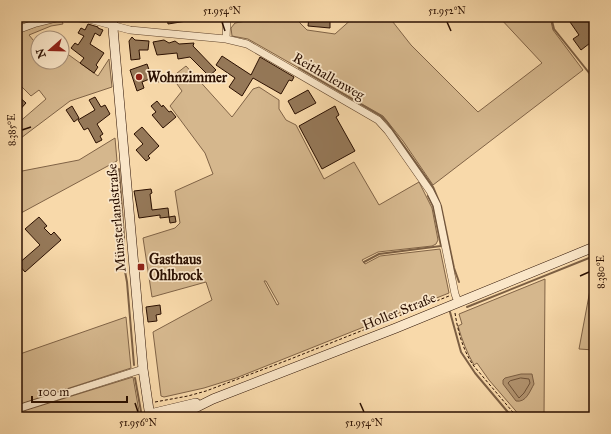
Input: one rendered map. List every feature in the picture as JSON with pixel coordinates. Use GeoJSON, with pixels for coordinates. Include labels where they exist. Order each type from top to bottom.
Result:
{"type":"FeatureCollection","features":[{"type":"Feature","properties":{"kind":"street"},"geometry":{"type":"LineString","coordinates":[[17,30],[36,23],[60,17]]}},
{"type":"Feature","properties":{"kind":"street","name":"Reithallenweg"},"geometry":{"type":"LineString","coordinates":[[69,17],[112,21],[130,30],[226,39],[247,44],[378,120],[388,131],[430,191],[437,205],[455,300]]}},
{"type":"Feature","properties":{"kind":"street"},"geometry":{"type":"LineString","coordinates":[[226,39],[228,17]]}},
{"type":"Feature","properties":{"kind":"street","name":"Münsterlandstraße"},"geometry":{"type":"LineString","coordinates":[[112,21],[143,368],[150,416]]}},
{"type":"Feature","properties":{"kind":"street","name":"Holler Straße"},"geometry":{"type":"LineString","coordinates":[[177,417],[213,399],[388,331],[455,300],[594,247]]}},
{"type":"Feature","properties":{"kind":"street"},"geometry":{"type":"LineString","coordinates":[[17,409],[143,368]]}},
{"type":"Feature","properties":{"kind":"street","name":"Holler Straße"},"geometry":{"type":"LineString","coordinates":[[150,416],[213,399]]}},
{"type":"Feature","properties":{"kind":"path"},"geometry":{"type":"LineString","coordinates":[[148,403],[188,396],[206,391],[455,300],[458,332],[467,356],[473,366],[517,417]]}},
{"type":"Feature","properties":{"kind":"shaded area"},"geometry":{"type":"Polygon","coordinates":[[[269,17],[294,17],[307,30],[335,34],[354,17],[389,17],[411,45],[478,112],[542,63],[499,17],[550,17],[553,30],[583,70],[433,185],[403,141],[383,116],[248,39],[232,36],[231,28],[235,23],[269,17]]]}},
{"type":"Feature","properties":{"kind":"shaded area"},"geometry":{"type":"Polygon","coordinates":[[[56,21],[62,21],[63,24],[51,26],[41,30],[30,30],[30,70],[70,70],[70,56],[98,76],[109,59],[112,87],[70,101],[17,141],[17,124],[46,99],[39,90],[31,96],[17,82],[17,33],[56,21]]]}},
{"type":"Feature","properties":{"kind":"shaded area"},"geometry":{"type":"Polygon","coordinates":[[[186,66],[232,117],[253,89],[259,87],[279,100],[279,109],[286,120],[296,125],[324,179],[354,162],[379,205],[419,182],[432,208],[438,240],[436,244],[432,246],[378,252],[362,260],[365,264],[380,256],[440,249],[449,293],[236,378],[204,388],[164,397],[161,396],[153,332],[212,300],[206,282],[152,297],[143,238],[175,228],[180,223],[175,191],[213,174],[205,153],[170,106],[182,91],[172,77],[186,66]],[[264,281],[277,305],[279,304],[266,281],[264,281]]]}},
{"type":"Feature","properties":{"kind":"shaded area"},"geometry":{"type":"Polygon","coordinates":[[[115,138],[117,161],[21,213],[19,210],[17,211],[17,172],[79,160],[115,138]]]}},
{"type":"Feature","properties":{"kind":"shaded area"},"geometry":{"type":"Polygon","coordinates":[[[593,274],[594,350],[579,349],[593,274]]]}},
{"type":"Feature","properties":{"kind":"shaded area"},"geometry":{"type":"Polygon","coordinates":[[[545,279],[544,417],[521,417],[489,380],[477,363],[474,365],[469,356],[458,326],[462,324],[459,314],[545,279]]]}},
{"type":"Feature","properties":{"kind":"shaded area"},"geometry":{"type":"Polygon","coordinates":[[[126,317],[131,368],[17,405],[17,355],[126,317]]]}},
{"type":"Feature","properties":{"kind":"shaded area"},"geometry":{"type":"Polygon","coordinates":[[[133,377],[140,417],[17,417],[17,413],[133,377]]]}},
{"type":"Feature","properties":{"kind":"water"},"geometry":{"type":"Polygon","coordinates":[[[521,374],[532,374],[534,384],[525,398],[516,401],[503,384],[503,380],[505,378],[521,374]]]}},
{"type":"Feature","properties":{"kind":"building"},"geometry":{"type":"Polygon","coordinates":[[[167,17],[192,17],[193,20],[168,24],[167,17]]]}},
{"type":"Feature","properties":{"kind":"building"},"geometry":{"type":"Polygon","coordinates":[[[309,17],[330,17],[330,28],[308,26],[309,17]]]}},
{"type":"Feature","properties":{"kind":"building"},"geometry":{"type":"Polygon","coordinates":[[[578,17],[585,17],[594,30],[594,40],[581,50],[573,39],[579,35],[570,22],[578,17]]]}},
{"type":"Feature","properties":{"kind":"building"},"geometry":{"type":"Polygon","coordinates":[[[88,24],[103,30],[100,36],[95,33],[90,44],[104,53],[96,65],[98,67],[94,73],[80,63],[84,58],[71,48],[75,43],[78,45],[84,36],[78,33],[81,28],[85,30],[88,24]]]}},
{"type":"Feature","properties":{"kind":"building"},"geometry":{"type":"Polygon","coordinates":[[[132,37],[135,40],[149,41],[148,50],[139,50],[140,59],[131,60],[129,41],[132,37]]]}},
{"type":"Feature","properties":{"kind":"building"},"geometry":{"type":"Polygon","coordinates":[[[164,40],[169,43],[175,41],[179,44],[194,43],[193,46],[216,70],[209,76],[190,57],[178,59],[177,53],[157,55],[153,42],[164,40]]]}},
{"type":"Feature","properties":{"kind":"building"},"geometry":{"type":"Polygon","coordinates":[[[222,56],[251,75],[260,57],[294,77],[292,81],[289,80],[281,94],[253,78],[242,96],[229,87],[235,78],[216,65],[222,56]]]}},
{"type":"Feature","properties":{"kind":"building"},"geometry":{"type":"Polygon","coordinates":[[[147,64],[152,78],[142,82],[144,88],[137,91],[130,70],[147,64]]]}},
{"type":"Feature","properties":{"kind":"building"},"geometry":{"type":"Polygon","coordinates":[[[163,75],[165,80],[158,82],[156,78],[163,75]]]}},
{"type":"Feature","properties":{"kind":"building"},"geometry":{"type":"Polygon","coordinates":[[[308,90],[316,103],[295,114],[288,101],[308,90]]]}},
{"type":"Feature","properties":{"kind":"building"},"geometry":{"type":"Polygon","coordinates":[[[17,95],[26,103],[17,113],[17,95]]]}},
{"type":"Feature","properties":{"kind":"building"},"geometry":{"type":"Polygon","coordinates":[[[95,97],[101,107],[105,105],[110,114],[97,124],[103,134],[100,136],[102,140],[96,143],[88,128],[84,130],[78,120],[95,110],[89,100],[95,97]]]}},
{"type":"Feature","properties":{"kind":"building"},"geometry":{"type":"Polygon","coordinates":[[[157,101],[169,112],[171,111],[176,117],[163,128],[152,115],[156,112],[151,106],[157,101]]]}},
{"type":"Feature","properties":{"kind":"building"},"geometry":{"type":"Polygon","coordinates":[[[72,106],[79,118],[74,122],[66,110],[72,106]]]}},
{"type":"Feature","properties":{"kind":"building"},"geometry":{"type":"Polygon","coordinates":[[[335,106],[339,115],[336,117],[355,151],[322,169],[299,126],[335,106]]]}},
{"type":"Feature","properties":{"kind":"building"},"geometry":{"type":"Polygon","coordinates":[[[142,127],[159,146],[148,156],[150,158],[146,161],[136,150],[143,144],[134,134],[142,127]]]}},
{"type":"Feature","properties":{"kind":"building"},"geometry":{"type":"Polygon","coordinates":[[[151,189],[152,193],[150,194],[152,210],[168,208],[169,217],[160,218],[160,215],[139,218],[134,191],[151,189]]]}},
{"type":"Feature","properties":{"kind":"building"},"geometry":{"type":"Polygon","coordinates":[[[175,216],[176,222],[170,223],[169,217],[175,216]]]}},
{"type":"Feature","properties":{"kind":"building"},"geometry":{"type":"Polygon","coordinates":[[[39,217],[47,226],[44,228],[51,235],[54,232],[61,240],[25,272],[18,264],[40,245],[25,229],[39,217]]]}},
{"type":"Feature","properties":{"kind":"building"},"geometry":{"type":"Polygon","coordinates":[[[160,305],[161,314],[156,315],[157,321],[148,322],[146,307],[160,305]]]}},
{"type":"Feature","properties":{"kind":"waterway"},"geometry":{"type":"LineString","coordinates":[[551,17],[554,29],[594,79]]}},
{"type":"Feature","properties":{"kind":"waterway"},"geometry":{"type":"LineString","coordinates":[[299,68],[381,116],[387,122],[433,187],[441,206],[454,268],[459,282]]}},
{"type":"Feature","properties":{"kind":"waterway"},"geometry":{"type":"LineString","coordinates":[[119,169],[124,236],[124,266],[127,282],[134,365]]}},
{"type":"Feature","properties":{"kind":"waterway"},"geometry":{"type":"LineString","coordinates":[[364,262],[379,254],[441,246],[433,206],[428,196]]}},
{"type":"Feature","properties":{"kind":"waterway"},"geometry":{"type":"LineString","coordinates":[[467,307],[594,256]]}},
{"type":"Feature","properties":{"kind":"waterway"},"geometry":{"type":"LineString","coordinates":[[450,312],[461,352],[475,373],[512,417]]}},
{"type":"Feature","properties":{"kind":"waterway"},"geometry":{"type":"LineString","coordinates":[[135,378],[142,417]]}},
{"type":"Feature","properties":{"kind":"place","name":"Wohnzimmer"},"geometry":{"type":"Point","coordinates":[139,77]}},
{"type":"Feature","properties":{"kind":"place","name":"Gasthaus Ohlbrock"},"geometry":{"type":"Point","coordinates":[141,267]}}]}
